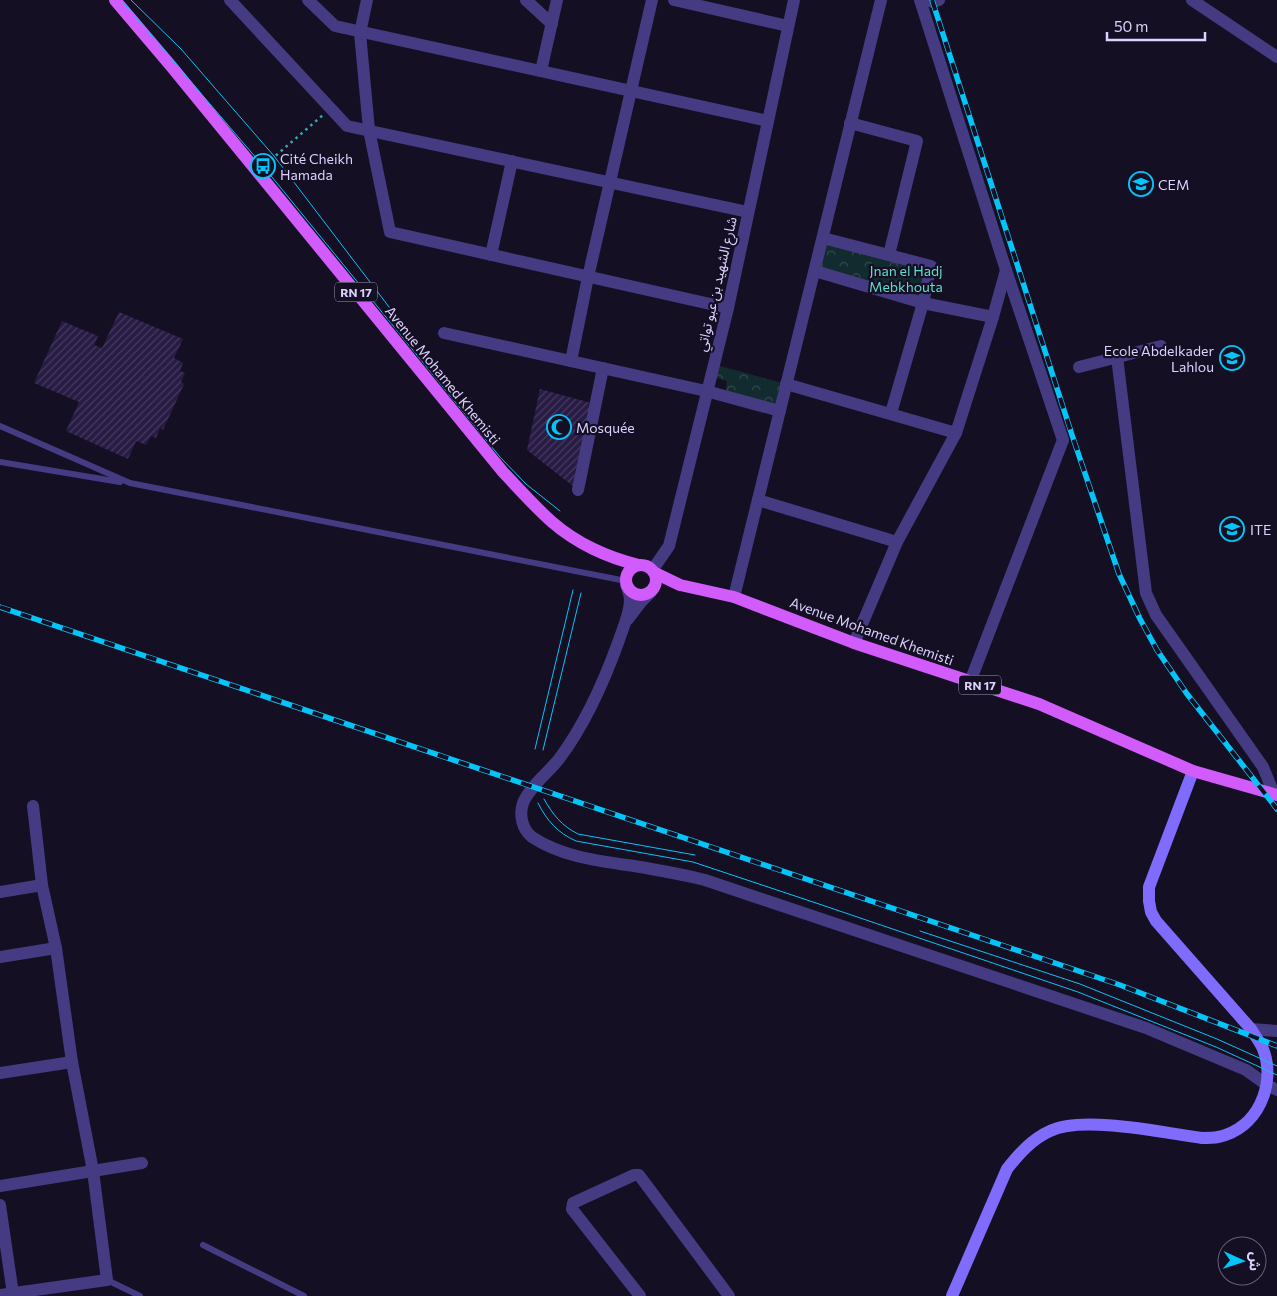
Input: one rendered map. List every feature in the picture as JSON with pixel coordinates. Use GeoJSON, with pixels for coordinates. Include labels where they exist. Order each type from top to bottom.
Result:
{"type":"FeatureCollection","features":[{"type":"Feature","properties":{"kind":"main road","name":"Avenue Mohamed Khemisti"},"geometry":{"type":"LineString","coordinates":[[115,0],[503,472],[553,523],[594,549],[638,565]]}},
{"type":"Feature","properties":{"kind":"main road"},"geometry":{"type":"LineString","coordinates":[[618,559],[629,590],[637,595],[646,594],[652,590],[656,584],[654,571]]}},
{"type":"Feature","properties":{"kind":"main road"},"geometry":{"type":"LineString","coordinates":[[626,581],[632,567],[646,565],[680,585]]}},
{"type":"Feature","properties":{"kind":"main road","name":"Avenue Mohamed Khemisti"},"geometry":{"type":"LineString","coordinates":[[680,585],[734,597],[854,643],[1039,704],[1193,771],[1276,795]]}},
{"type":"Feature","properties":{"kind":"main road"},"geometry":{"type":"LineString","coordinates":[[652,590],[680,585]]}},
{"type":"Feature","properties":{"kind":"main road"},"geometry":{"type":"LineString","coordinates":[[952,1296],[1007,1169],[1034,1140],[1050,1130],[1067,1125],[1087,1124],[1202,1138],[1218,1137],[1229,1134],[1247,1122],[1272,1088],[1263,1050],[1251,1029],[1156,921],[1148,901],[1152,878],[1193,771]]}},
{"type":"Feature","properties":{"kind":"street"},"geometry":{"type":"LineString","coordinates":[[230,0],[347,126],[748,212]]}},
{"type":"Feature","properties":{"kind":"street"},"geometry":{"type":"LineString","coordinates":[[308,0],[335,26],[768,121]]}},
{"type":"Feature","properties":{"kind":"street"},"geometry":{"type":"LineString","coordinates":[[367,0],[360,32],[369,130],[390,232],[728,308]]}},
{"type":"Feature","properties":{"kind":"street"},"geometry":{"type":"LineString","coordinates":[[526,0],[552,24]]}},
{"type":"Feature","properties":{"kind":"street"},"geometry":{"type":"LineString","coordinates":[[541,71],[557,0]]}},
{"type":"Feature","properties":{"kind":"street"},"geometry":{"type":"LineString","coordinates":[[571,361],[588,277],[652,0]]}},
{"type":"Feature","properties":{"kind":"street"},"geometry":{"type":"LineString","coordinates":[[674,0],[788,26]]}},
{"type":"Feature","properties":{"kind":"street","name":"شارع الشهيد بن عبو تواتي"},"geometry":{"type":"LineString","coordinates":[[654,571],[669,546],[728,308],[794,0]]}},
{"type":"Feature","properties":{"kind":"street"},"geometry":{"type":"LineString","coordinates":[[734,597],[881,0]]}},
{"type":"Feature","properties":{"kind":"street"},"geometry":{"type":"LineString","coordinates":[[920,0],[1006,270],[1063,440],[970,682]]}},
{"type":"Feature","properties":{"kind":"street"},"geometry":{"type":"LineString","coordinates":[[926,0],[933,2],[938,0]]}},
{"type":"Feature","properties":{"kind":"street"},"geometry":{"type":"LineString","coordinates":[[1192,0],[1277,57]]}},
{"type":"Feature","properties":{"kind":"street"},"geometry":{"type":"LineString","coordinates":[[850,123],[917,141],[889,255]]}},
{"type":"Feature","properties":{"kind":"street"},"geometry":{"type":"LineString","coordinates":[[491,255],[512,161]]}},
{"type":"Feature","properties":{"kind":"street"},"geometry":{"type":"LineString","coordinates":[[823,238],[931,266],[923,303],[891,413]]}},
{"type":"Feature","properties":{"kind":"street"},"geometry":{"type":"LineString","coordinates":[[854,643],[897,542],[956,432],[1006,270]]}},
{"type":"Feature","properties":{"kind":"street"},"geometry":{"type":"LineString","coordinates":[[815,271],[923,303],[993,317]]}},
{"type":"Feature","properties":{"kind":"street"},"geometry":{"type":"LineString","coordinates":[[444,333],[706,391],[780,410]]}},
{"type":"Feature","properties":{"kind":"street"},"geometry":{"type":"LineString","coordinates":[[1079,367],[1161,346]]}},
{"type":"Feature","properties":{"kind":"street"},"geometry":{"type":"LineString","coordinates":[[1117,357],[1146,593],[1156,615],[1263,767],[1276,795]]}},
{"type":"Feature","properties":{"kind":"street"},"geometry":{"type":"LineString","coordinates":[[578,490],[603,368]]}},
{"type":"Feature","properties":{"kind":"street"},"geometry":{"type":"LineString","coordinates":[[786,384],[956,432]]}},
{"type":"Feature","properties":{"kind":"street"},"geometry":{"type":"LineString","coordinates":[[758,500],[897,542]]}},
{"type":"Feature","properties":{"kind":"street"},"geometry":{"type":"LineString","coordinates":[[626,581],[630,600],[624,626],[593,703],[576,734],[524,800],[521,808],[523,825],[526,832],[532,837],[553,848],[584,858],[676,873],[705,880],[1078,1004],[1146,1028],[1246,1070],[1272,1088]]}},
{"type":"Feature","properties":{"kind":"street"},"geometry":{"type":"LineString","coordinates":[[624,626],[652,590]]}},
{"type":"Feature","properties":{"kind":"street"},"geometry":{"type":"LineString","coordinates":[[0,1295],[107,1280],[93,1171],[72,1062],[56,948],[42,885],[33,806]]}},
{"type":"Feature","properties":{"kind":"street"},"geometry":{"type":"LineString","coordinates":[[0,892],[42,885]]}},
{"type":"Feature","properties":{"kind":"street"},"geometry":{"type":"LineString","coordinates":[[0,957],[56,948]]}},
{"type":"Feature","properties":{"kind":"street"},"geometry":{"type":"LineString","coordinates":[[1251,1029],[1277,1031]]}},
{"type":"Feature","properties":{"kind":"street"},"geometry":{"type":"LineString","coordinates":[[0,1073],[72,1062]]}},
{"type":"Feature","properties":{"kind":"street"},"geometry":{"type":"LineString","coordinates":[[0,1186],[142,1163]]}},
{"type":"Feature","properties":{"kind":"street"},"geometry":{"type":"LineString","coordinates":[[640,1296],[572,1209],[573,1203],[634,1174],[639,1175],[730,1296]]}},
{"type":"Feature","properties":{"kind":"street"},"geometry":{"type":"LineString","coordinates":[[0,1205],[14,1294]]}},
{"type":"Feature","properties":{"kind":"lane"},"geometry":{"type":"LineString","coordinates":[[0,426],[130,483]]}},
{"type":"Feature","properties":{"kind":"lane"},"geometry":{"type":"LineString","coordinates":[[0,462],[130,483],[626,581]]}},
{"type":"Feature","properties":{"kind":"lane"},"geometry":{"type":"LineString","coordinates":[[203,1245],[304,1296]]}},
{"type":"Feature","properties":{"kind":"lane"},"geometry":{"type":"LineString","coordinates":[[107,1280],[140,1296]]}},
{"type":"Feature","properties":{"kind":"path"},"geometry":{"type":"LineString","coordinates":[[263,166],[331,108]]}},
{"type":"Feature","properties":{"kind":"green space","name":"Jnan el Hadj Mebkhouta"},"geometry":{"type":"Polygon","coordinates":[[[823,238],[931,266],[923,303],[815,271],[823,238]]]}},
{"type":"Feature","properties":{"kind":"green space"},"geometry":{"type":"Polygon","coordinates":[[[713,364],[786,384],[780,411],[725,396],[727,381],[710,376],[713,364]]]}},
{"type":"Feature","properties":{"kind":"building"},"geometry":{"type":"Polygon","coordinates":[[[119,312],[183,339],[174,358],[183,363],[180,371],[185,373],[181,382],[184,384],[163,430],[160,428],[156,438],[151,436],[146,445],[136,441],[128,459],[66,431],[79,402],[34,383],[62,321],[98,336],[94,345],[102,348],[119,312]]]}},
{"type":"Feature","properties":{"kind":"building","name":"Mosquée"},"geometry":{"type":"Polygon","coordinates":[[[540,389],[591,403],[574,487],[527,450],[540,389]]]}},
{"type":"Feature","properties":{"kind":"tram line"},"geometry":{"type":"LineString","coordinates":[[121,0],[263,166],[500,457],[526,484],[560,511]]}},
{"type":"Feature","properties":{"kind":"tram line"},"geometry":{"type":"LineString","coordinates":[[131,0],[181,49],[274,156],[402,324]]}},
{"type":"Feature","properties":{"kind":"tram line"},"geometry":{"type":"LineString","coordinates":[[535,749],[573,590]]}},
{"type":"Feature","properties":{"kind":"tram line"},"geometry":{"type":"LineString","coordinates":[[543,750],[581,593]]}},
{"type":"Feature","properties":{"kind":"tram line"},"geometry":{"type":"LineString","coordinates":[[544,799],[558,819],[578,834],[695,855]]}},
{"type":"Feature","properties":{"kind":"tram line"},"geometry":{"type":"LineString","coordinates":[[538,803],[554,826],[576,841],[693,862],[822,905],[1078,992],[1216,1047],[1277,1075]]}},
{"type":"Feature","properties":{"kind":"tram line"},"geometry":{"type":"LineString","coordinates":[[920,931],[1080,984],[1217,1039],[1277,1066]]}},
{"type":"Feature","properties":{"kind":"railway"},"geometry":{"type":"LineString","coordinates":[[932,0],[1072,435],[1119,574],[1157,650],[1187,694],[1277,809]]}},
{"type":"Feature","properties":{"kind":"railway"},"geometry":{"type":"LineString","coordinates":[[0,607],[1120,985],[1277,1046]]}},
{"type":"Feature","properties":{"kind":"place","name":"Cité Cheikh Hamada"},"geometry":{"type":"Point","coordinates":[263,166]}},
{"type":"Feature","properties":{"kind":"place","name":"CEM"},"geometry":{"type":"Point","coordinates":[1141,184]}},
{"type":"Feature","properties":{"kind":"place","name":"Ecole Abdelkader Lahlou"},"geometry":{"type":"Point","coordinates":[1232,358]}},
{"type":"Feature","properties":{"kind":"place","name":"Mosquée"},"geometry":{"type":"Point","coordinates":[559,427]}},
{"type":"Feature","properties":{"kind":"place","name":"ITE"},"geometry":{"type":"Point","coordinates":[1232,529]}}]}
